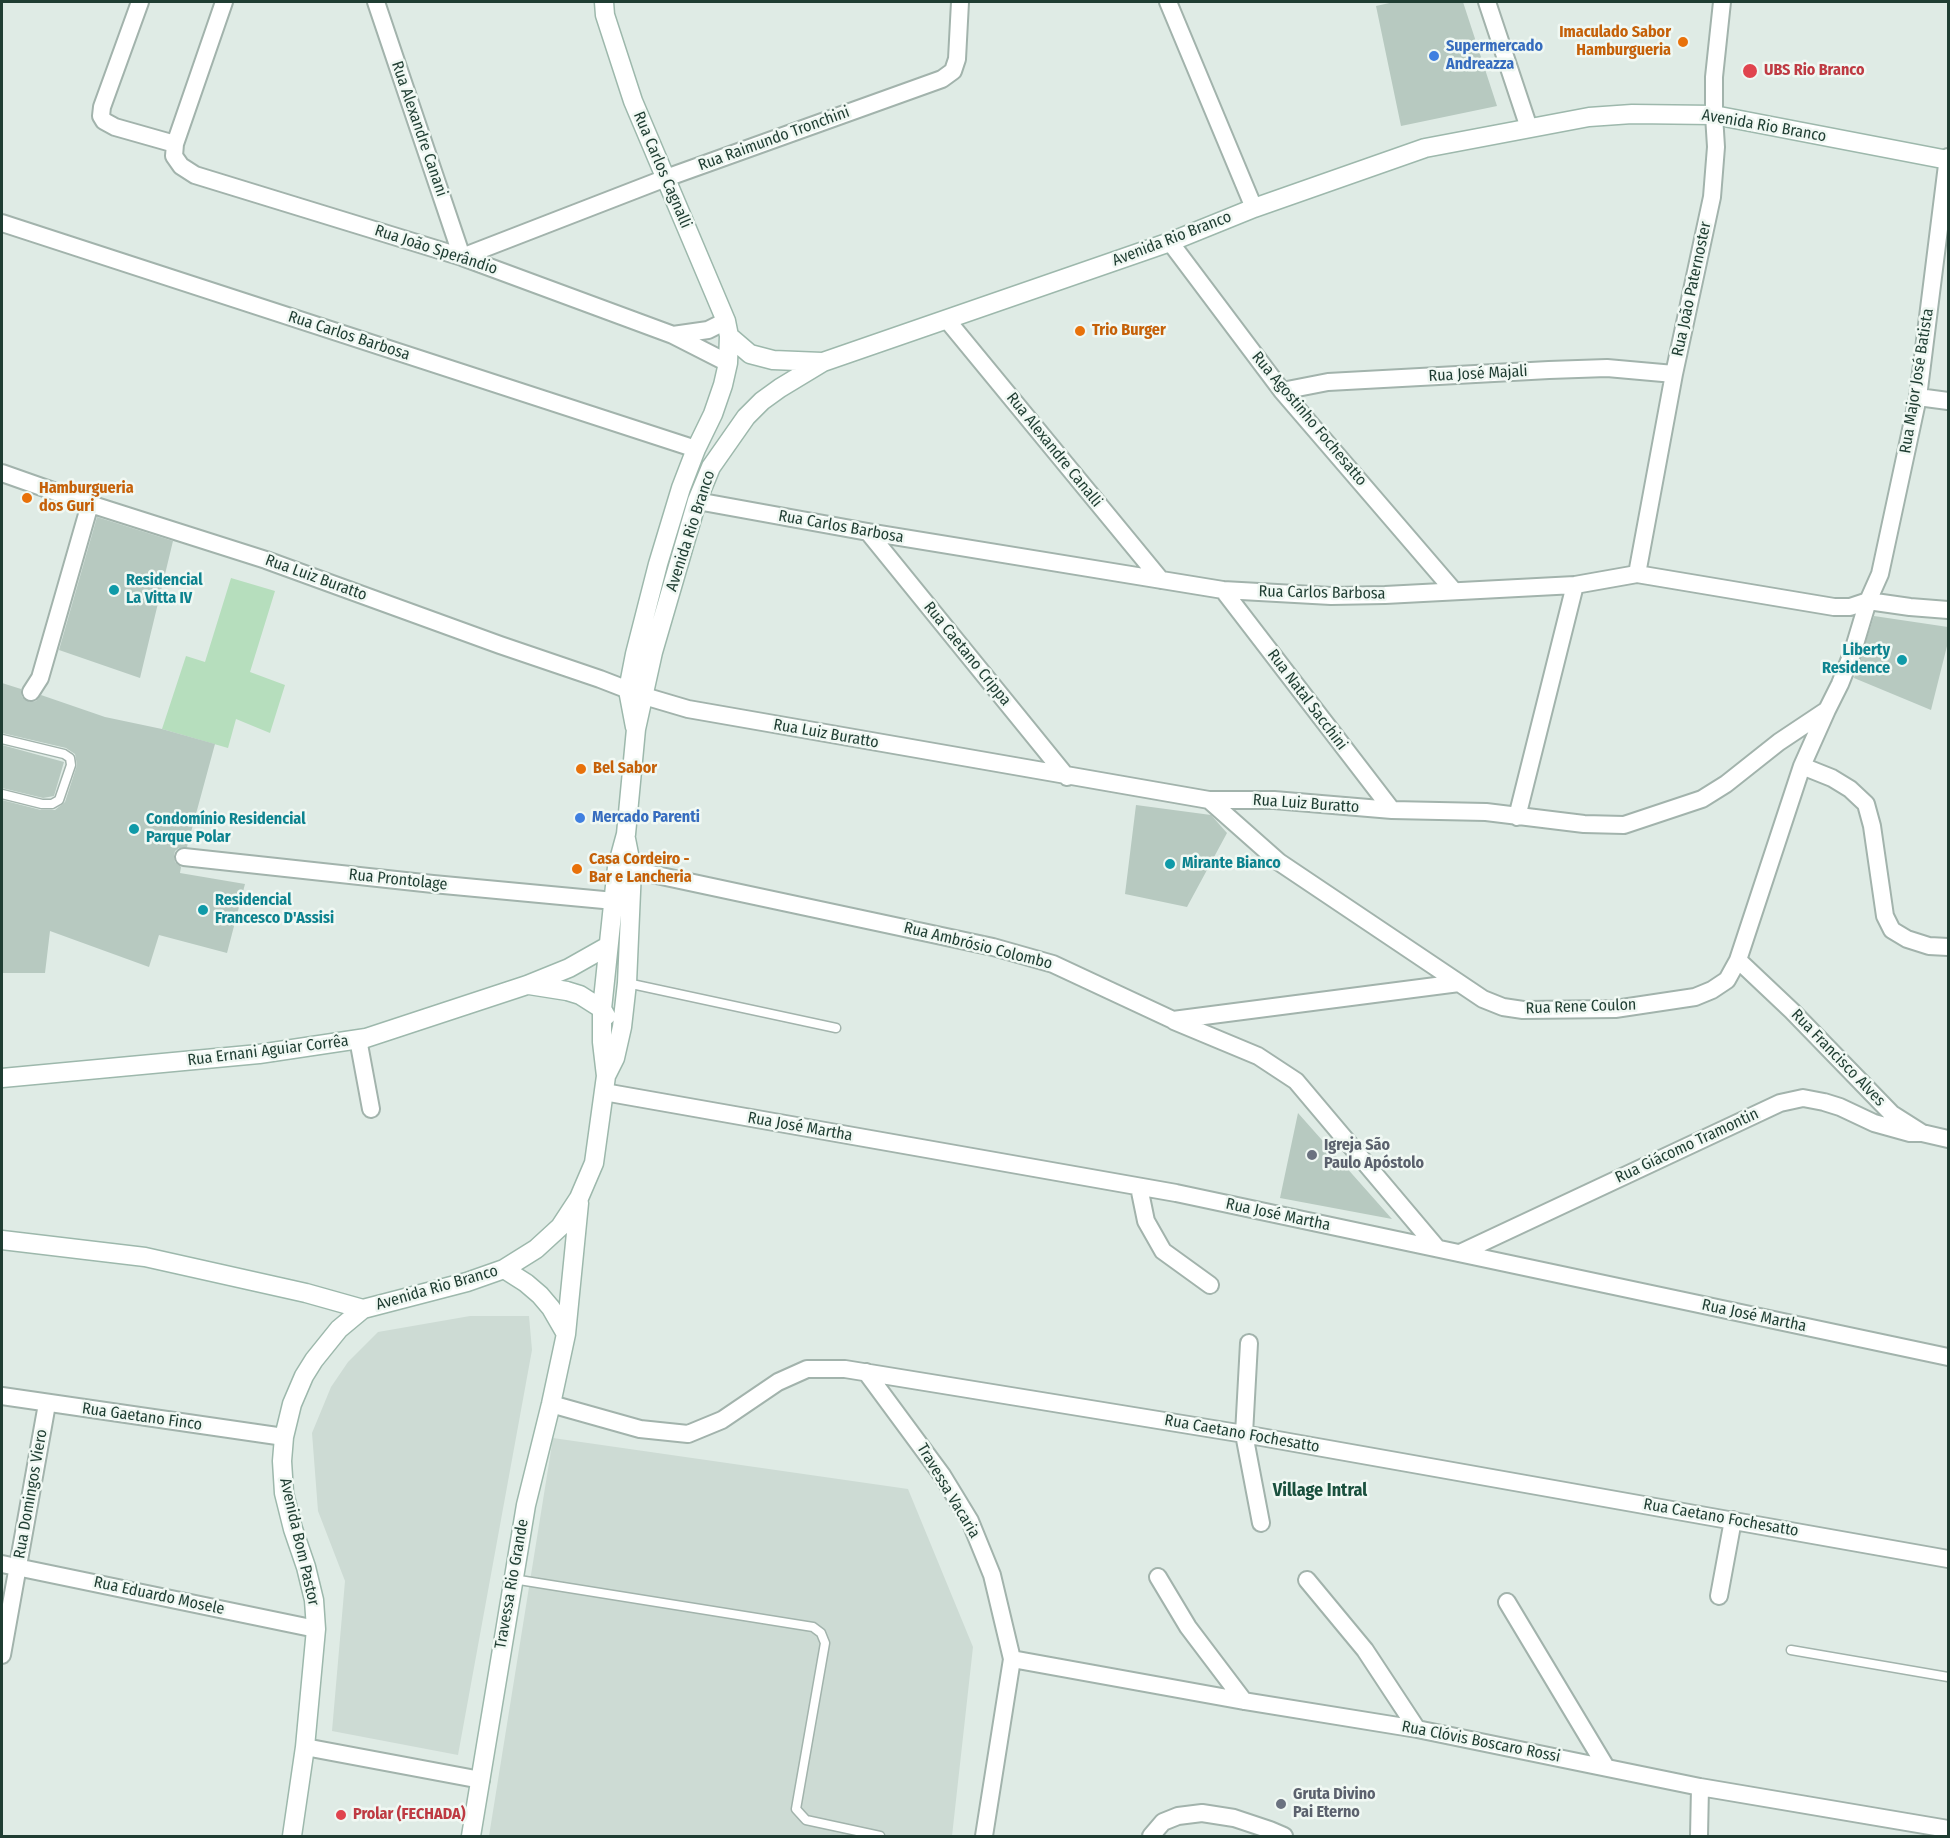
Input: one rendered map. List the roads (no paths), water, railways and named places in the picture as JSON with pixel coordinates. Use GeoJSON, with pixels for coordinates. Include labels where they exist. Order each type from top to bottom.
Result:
{"type":"FeatureCollection","features":[{"type":"Feature","properties":{"kind":"main road","name":"Rua Carlos Cagnalli"},"geometry":{"type":"LineString","coordinates":[[604,2],[605,15],[633,101],[728,328]]}},
{"type":"Feature","properties":{"kind":"main road","name":"Avenida Rio Branco"},"geometry":{"type":"LineString","coordinates":[[636,693],[653,652],[697,501],[711,467],[746,417],[762,401],[823,362],[1170,242],[1254,208],[1425,147],[1529,128],[1599,116],[1714,115],[1948,159]]}},
{"type":"Feature","properties":{"kind":"main road","name":"Avenida Rio Branco"},"geometry":{"type":"LineString","coordinates":[[605,1084],[615,1058],[622,1027],[627,983],[632,902],[625,868],[636,729],[635,654],[658,564],[681,488],[723,385],[728,363],[728,328]]}},
{"type":"Feature","properties":{"kind":"main road"},"geometry":{"type":"LineString","coordinates":[[728,328],[750,354],[793,362],[823,362]]}},
{"type":"Feature","properties":{"kind":"main road","name":"Avenida Rio Branco"},"geometry":{"type":"LineString","coordinates":[[2,1240],[145,1257],[306,1293],[363,1309],[468,1282],[504,1269],[536,1249],[560,1227],[579,1198],[594,1163],[605,1084],[602,1009],[608,946],[613,901],[625,868]]}},
{"type":"Feature","properties":{"kind":"main road","name":"Rua Ernani Aguiar Corrêa"},"geometry":{"type":"LineString","coordinates":[[2,1077],[259,1054],[377,1035],[527,985],[569,968],[608,946]]}},
{"type":"Feature","properties":{"kind":"main road","name":"Rua Ernani Aguiar Corrêa"},"geometry":{"type":"LineString","coordinates":[[527,985],[580,995],[602,1009]]}},
{"type":"Feature","properties":{"kind":"main road"},"geometry":{"type":"LineString","coordinates":[[602,1009],[613,1034],[615,1058]]}},
{"type":"Feature","properties":{"kind":"main road","name":"Travessa Rio Grande"},"geometry":{"type":"LineString","coordinates":[[471,1836],[526,1504],[566,1334],[579,1198]]}},
{"type":"Feature","properties":{"kind":"main road"},"geometry":{"type":"LineString","coordinates":[[504,1269],[540,1295],[551,1308],[566,1334]]}},
{"type":"Feature","properties":{"kind":"main road","name":"Avenida Bom Pastor"},"geometry":{"type":"LineString","coordinates":[[292,1836],[305,1747],[316,1629],[314,1600],[284,1493],[282,1461],[284,1437],[292,1404],[304,1376],[339,1329],[363,1309]]}},
{"type":"Feature","properties":{"kind":"street"},"geometry":{"type":"LineString","coordinates":[[140,2],[102,107],[101,116],[104,121],[115,127],[175,144],[224,2]]}},
{"type":"Feature","properties":{"kind":"street","name":"Rua Alexandre Canani"},"geometry":{"type":"LineString","coordinates":[[376,2],[462,257]]}},
{"type":"Feature","properties":{"kind":"street","name":"Rua Raimundo Tronchini"},"geometry":{"type":"LineString","coordinates":[[462,257],[666,178],[942,79],[953,71],[957,59],[960,2]]}},
{"type":"Feature","properties":{"kind":"street"},"geometry":{"type":"LineString","coordinates":[[1168,2],[1254,208]]}},
{"type":"Feature","properties":{"kind":"street"},"geometry":{"type":"LineString","coordinates":[[1487,2],[1529,128]]}},
{"type":"Feature","properties":{"kind":"street","name":"Rua João Paternoster"},"geometry":{"type":"LineString","coordinates":[[1637,573],[1674,374],[1712,197],[1716,147],[1714,77],[1722,2]]}},
{"type":"Feature","properties":{"kind":"street","name":"Rua João Sperândio"},"geometry":{"type":"LineString","coordinates":[[175,144],[174,156],[181,166],[195,174],[462,257],[674,335],[728,363]]}},
{"type":"Feature","properties":{"kind":"street","name":"Rua Major José Batista"},"geometry":{"type":"LineString","coordinates":[[1869,601],[1880,574],[1918,397],[1948,159]]}},
{"type":"Feature","properties":{"kind":"street","name":"Rua Carlos Barbosa"},"geometry":{"type":"LineString","coordinates":[[2,223],[696,449]]}},
{"type":"Feature","properties":{"kind":"street","name":"Rua Agostinho Fochesatto"},"geometry":{"type":"LineString","coordinates":[[1170,242],[1282,391],[1454,591]]}},
{"type":"Feature","properties":{"kind":"street","name":"Rua Alexandre Canalli"},"geometry":{"type":"LineString","coordinates":[[947,320],[1161,580]]}},
{"type":"Feature","properties":{"kind":"street","name":"Rua João Sperândio"},"geometry":{"type":"LineString","coordinates":[[674,335],[728,328]]}},
{"type":"Feature","properties":{"kind":"street","name":"Rua José Majali"},"geometry":{"type":"LineString","coordinates":[[1282,391],[1328,382],[1549,370],[1607,369],[1674,374]]}},
{"type":"Feature","properties":{"kind":"street"},"geometry":{"type":"LineString","coordinates":[[1918,397],[1948,401]]}},
{"type":"Feature","properties":{"kind":"street","name":"Rua Luiz Buratto"},"geometry":{"type":"LineString","coordinates":[[2,473],[90,504],[266,560],[636,693],[688,709],[1066,777],[1209,800],[1274,800],[1392,810],[1486,812],[1584,824],[1624,825],[1702,799],[1827,710],[1853,651],[1869,601]]}},
{"type":"Feature","properties":{"kind":"street","name":"Rua Carlos Barbosa"},"geometry":{"type":"LineString","coordinates":[[697,501],[868,532],[1223,590],[1331,596],[1385,595],[1575,585],[1637,573],[1834,607],[1850,607],[1869,601],[1948,610]]}},
{"type":"Feature","properties":{"kind":"street"},"geometry":{"type":"LineString","coordinates":[[31,692],[40,678],[90,504]]}},
{"type":"Feature","properties":{"kind":"street","name":"Rua Caetano Crippa"},"geometry":{"type":"LineString","coordinates":[[868,532],[1066,777]]}},
{"type":"Feature","properties":{"kind":"street"},"geometry":{"type":"LineString","coordinates":[[1516,817],[1575,585]]}},
{"type":"Feature","properties":{"kind":"street","name":"Rua Natal Sacchini"},"geometry":{"type":"LineString","coordinates":[[1223,590],[1392,810]]}},
{"type":"Feature","properties":{"kind":"street","name":"Rua Rene Coulon"},"geometry":{"type":"LineString","coordinates":[[1209,800],[1279,862],[1483,999],[1503,1007],[1522,1010],[1615,1009],[1695,997],[1727,980],[1738,960],[1802,766],[1827,710]]}},
{"type":"Feature","properties":{"kind":"street"},"geometry":{"type":"LineString","coordinates":[[1802,766],[1832,778],[1850,789],[1866,804],[1872,826],[1885,916],[1892,930],[1907,939],[1929,946],[1948,947]]}},
{"type":"Feature","properties":{"kind":"street","name":"Rua Prontolage"},"geometry":{"type":"LineString","coordinates":[[184,857],[632,902]]}},
{"type":"Feature","properties":{"kind":"street","name":"Rua Ambrósio Colombo"},"geometry":{"type":"LineString","coordinates":[[625,868],[1003,949],[1053,964],[1173,1020],[1258,1056],[1296,1081],[1437,1248]]}},
{"type":"Feature","properties":{"kind":"street","name":"Rua Francisco Alves"},"geometry":{"type":"LineString","coordinates":[[1738,960],[1792,1011],[1892,1114],[1922,1133],[1948,1139]]}},
{"type":"Feature","properties":{"kind":"street"},"geometry":{"type":"LineString","coordinates":[[1173,1020],[1459,982]]}},
{"type":"Feature","properties":{"kind":"street"},"geometry":{"type":"LineString","coordinates":[[358,1039],[371,1109]]}},
{"type":"Feature","properties":{"kind":"street","name":"Rua José Martha"},"geometry":{"type":"LineString","coordinates":[[605,1084],[1176,1193],[1948,1357]]}},
{"type":"Feature","properties":{"kind":"street","name":"Rua Giácomo Tramontin"},"geometry":{"type":"LineString","coordinates":[[1460,1253],[1780,1103],[1803,1098],[1824,1102],[1874,1123],[1910,1133],[1922,1133]]}},
{"type":"Feature","properties":{"kind":"street"},"geometry":{"type":"LineString","coordinates":[[1139,1187],[1146,1221],[1163,1251],[1210,1285]]}},
{"type":"Feature","properties":{"kind":"street"},"geometry":{"type":"LineString","coordinates":[[1249,1343],[1244,1434],[1261,1523]]}},
{"type":"Feature","properties":{"kind":"street","name":"Rua Caetano Fochesatto"},"geometry":{"type":"LineString","coordinates":[[551,1404],[640,1429],[688,1434],[722,1420],[778,1382],[807,1369],[845,1369],[1244,1434],[1948,1559]]}},
{"type":"Feature","properties":{"kind":"street","name":"Travessa Vacaria"},"geometry":{"type":"LineString","coordinates":[[866,1372],[928,1453],[970,1521],[992,1575],[1012,1659],[984,1836]]}},
{"type":"Feature","properties":{"kind":"street","name":"Rua Gaetano Finco"},"geometry":{"type":"LineString","coordinates":[[2,1396],[284,1437]]}},
{"type":"Feature","properties":{"kind":"street","name":"Rua Domingos Viero"},"geometry":{"type":"LineString","coordinates":[[2,1655],[10,1565],[47,1404]]}},
{"type":"Feature","properties":{"kind":"street"},"geometry":{"type":"LineString","coordinates":[[1719,1596],[1733,1520]]}},
{"type":"Feature","properties":{"kind":"street","name":"Rua Eduardo Mosele"},"geometry":{"type":"LineString","coordinates":[[10,1565],[316,1629]]}},
{"type":"Feature","properties":{"kind":"street"},"geometry":{"type":"LineString","coordinates":[[1158,1577],[1188,1627],[1244,1701]]}},
{"type":"Feature","properties":{"kind":"street"},"geometry":{"type":"LineString","coordinates":[[1307,1580],[1365,1650],[1417,1730]]}},
{"type":"Feature","properties":{"kind":"street"},"geometry":{"type":"LineString","coordinates":[[1507,1602],[1606,1767]]}},
{"type":"Feature","properties":{"kind":"street","name":"Rua Clóvis Boscaro Rossi"},"geometry":{"type":"LineString","coordinates":[[1012,1659],[1417,1730],[1700,1787],[1948,1829]]}},
{"type":"Feature","properties":{"kind":"street"},"geometry":{"type":"LineString","coordinates":[[305,1747],[481,1780]]}},
{"type":"Feature","properties":{"kind":"street"},"geometry":{"type":"LineString","coordinates":[[1699,1836],[1700,1787]]}},
{"type":"Feature","properties":{"kind":"street"},"geometry":{"type":"LineString","coordinates":[[1151,1836],[1163,1822],[1178,1816],[1202,1814],[1234,1818],[1284,1836]]}},
{"type":"Feature","properties":{"kind":"lane"},"geometry":{"type":"LineString","coordinates":[[2,739],[64,754],[70,758],[71,765],[59,800],[52,804],[42,804],[2,794]]}},
{"type":"Feature","properties":{"kind":"lane"},"geometry":{"type":"LineString","coordinates":[[627,983],[836,1028]]}},
{"type":"Feature","properties":{"kind":"lane"},"geometry":{"type":"LineString","coordinates":[[513,1579],[813,1627],[821,1633],[825,1643],[796,1809],[806,1821],[880,1836]]}},
{"type":"Feature","properties":{"kind":"lane"},"geometry":{"type":"LineString","coordinates":[[1791,1650],[1948,1677]]}},
{"type":"Feature","properties":{"kind":"place","name":"Imaculado Sabor Hamburgueria"},"geometry":{"type":"Point","coordinates":[1683,42]}},
{"type":"Feature","properties":{"kind":"place","name":"Supermercado Andreazza"},"geometry":{"type":"Point","coordinates":[1434,56]}},
{"type":"Feature","properties":{"kind":"place","name":"UBS Rio Branco"},"geometry":{"type":"Point","coordinates":[1750,71]}},
{"type":"Feature","properties":{"kind":"place","name":"Trio Burger"},"geometry":{"type":"Point","coordinates":[1080,331]}},
{"type":"Feature","properties":{"kind":"place","name":"Hamburgueria dos Guri"},"geometry":{"type":"Point","coordinates":[27,498]}},
{"type":"Feature","properties":{"kind":"place","name":"Residencial La Vitta IV"},"geometry":{"type":"Point","coordinates":[114,590]}},
{"type":"Feature","properties":{"kind":"place","name":"Liberty Residence"},"geometry":{"type":"Point","coordinates":[1902,660]}},
{"type":"Feature","properties":{"kind":"place","name":"Bel Sabor"},"geometry":{"type":"Point","coordinates":[581,769]}},
{"type":"Feature","properties":{"kind":"place","name":"Mercado Parenti"},"geometry":{"type":"Point","coordinates":[580,818]}},
{"type":"Feature","properties":{"kind":"place","name":"Condomínio Residencial Parque Polar"},"geometry":{"type":"Point","coordinates":[134,829]}},
{"type":"Feature","properties":{"kind":"place","name":"Mirante Bianco"},"geometry":{"type":"Point","coordinates":[1170,864]}},
{"type":"Feature","properties":{"kind":"place","name":"Casa Cordeiro - Bar e Lancheria"},"geometry":{"type":"Point","coordinates":[577,869]}},
{"type":"Feature","properties":{"kind":"place","name":"Residencial Francesco D'Assisi"},"geometry":{"type":"Point","coordinates":[203,910]}},
{"type":"Feature","properties":{"kind":"place","name":"Igreja São Paulo Apóstolo"},"geometry":{"type":"Point","coordinates":[1312,1155]}},
{"type":"Feature","properties":{"kind":"place","name":"Gruta Divino Pai Eterno"},"geometry":{"type":"Point","coordinates":[1281,1804]}},
{"type":"Feature","properties":{"kind":"place","name":"Prolar (FECHADA)"},"geometry":{"type":"Point","coordinates":[341,1815]}},
{"type":"Feature","properties":{"kind":"district","name":"Village Intral"},"geometry":{"type":"Point","coordinates":[1320,1491]}}]}
